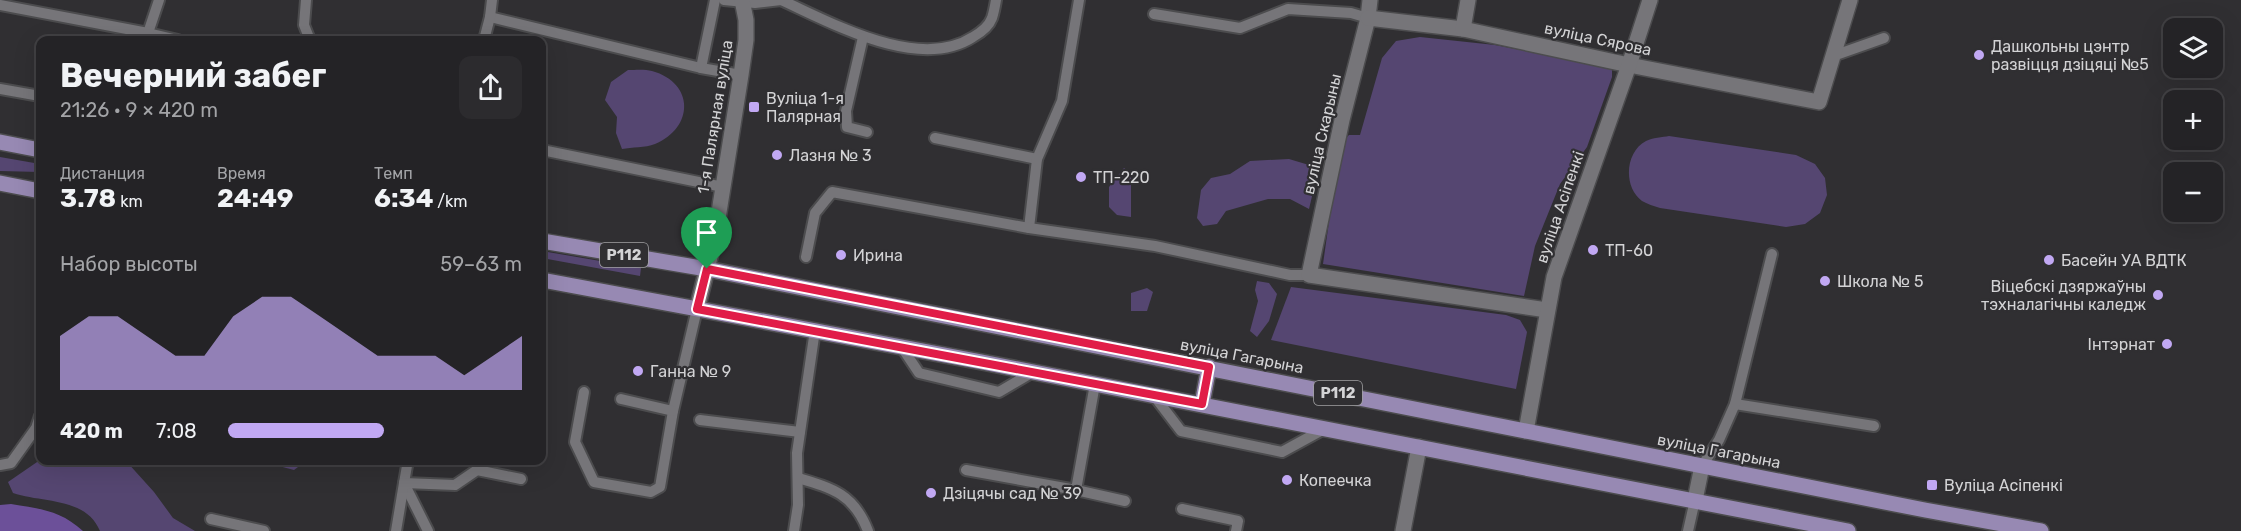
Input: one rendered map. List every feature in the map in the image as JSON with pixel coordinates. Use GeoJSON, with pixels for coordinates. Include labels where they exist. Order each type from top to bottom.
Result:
{"type":"FeatureCollection","features":[{"type":"Feature","properties":{"kind":"main road"},"geometry":{"type":"LineString","coordinates":[[0,142],[36,149]]}},
{"type":"Feature","properties":{"kind":"main road"},"geometry":{"type":"LineString","coordinates":[[0,183],[36,190]]}},
{"type":"Feature","properties":{"kind":"main road","name":"вуліца Гагарына"},"geometry":{"type":"LineString","coordinates":[[546,242],[707,269],[2041,531]]}},
{"type":"Feature","properties":{"kind":"main road","name":"Р112"},"geometry":{"type":"LineString","coordinates":[[546,281],[901,346],[1848,531]]}},
{"type":"Feature","properties":{"kind":"main road"},"geometry":{"type":"LineString","coordinates":[[1202,404],[1209,367]]}},
{"type":"Feature","properties":{"kind":"street","name":"вуліца Скарыны"},"geometry":{"type":"LineString","coordinates":[[1309,275],[1342,120],[1368,18],[1370,0]]}},
{"type":"Feature","properties":{"kind":"street"},"geometry":{"type":"LineString","coordinates":[[1463,28],[1468,0]]}},
{"type":"Feature","properties":{"kind":"street","name":"вуліца Асіпенкі"},"geometry":{"type":"LineString","coordinates":[[1526,431],[1554,277],[1650,0]]}},
{"type":"Feature","properties":{"kind":"street"},"geometry":{"type":"LineString","coordinates":[[1833,56],[1850,0]]}},
{"type":"Feature","properties":{"kind":"street","name":"1-я Палярная вуліца"},"geometry":{"type":"LineString","coordinates":[[697,309],[715,237],[741,75],[746,40],[743,2]]}},
{"type":"Feature","properties":{"kind":"street","name":"вуліца Сярова"},"geometry":{"type":"LineString","coordinates":[[1368,18],[1463,28],[1629,65],[1819,102],[1833,56]]}},
{"type":"Feature","properties":{"kind":"street"},"geometry":{"type":"LineString","coordinates":[[1309,275],[1547,310]]}},
{"type":"Feature","properties":{"kind":"street"},"geometry":{"type":"LineString","coordinates":[[1403,531],[1419,447]]}},
{"type":"Feature","properties":{"kind":"street"},"geometry":{"type":"LineString","coordinates":[[1695,500],[1702,466]]}},
{"type":"Feature","properties":{"kind":"lane"},"geometry":{"type":"LineString","coordinates":[[148,33],[159,0]]}},
{"type":"Feature","properties":{"kind":"lane"},"geometry":{"type":"LineString","coordinates":[[306,0],[304,25],[308,36]]}},
{"type":"Feature","properties":{"kind":"lane"},"geometry":{"type":"LineString","coordinates":[[485,36],[492,0]]}},
{"type":"Feature","properties":{"kind":"lane"},"geometry":{"type":"LineString","coordinates":[[701,68],[715,0]]}},
{"type":"Feature","properties":{"kind":"lane"},"geometry":{"type":"LineString","coordinates":[[723,0],[743,2],[781,0],[862,37],[920,50],[940,50],[967,41],[986,27],[992,19],[996,0]]}},
{"type":"Feature","properties":{"kind":"lane"},"geometry":{"type":"LineString","coordinates":[[1029,228],[1037,159],[1062,101],[1079,0]]}},
{"type":"Feature","properties":{"kind":"lane"},"geometry":{"type":"LineString","coordinates":[[0,5],[161,36]]}},
{"type":"Feature","properties":{"kind":"lane"},"geometry":{"type":"LineString","coordinates":[[1154,14],[1240,28],[1288,9],[1351,13],[1368,18]]}},
{"type":"Feature","properties":{"kind":"lane"},"geometry":{"type":"LineString","coordinates":[[490,17],[701,68],[741,75]]}},
{"type":"Feature","properties":{"kind":"lane"},"geometry":{"type":"LineString","coordinates":[[862,37],[846,111],[847,127],[867,132]]}},
{"type":"Feature","properties":{"kind":"lane"},"geometry":{"type":"LineString","coordinates":[[1833,56],[1884,38]]}},
{"type":"Feature","properties":{"kind":"lane"},"geometry":{"type":"LineString","coordinates":[[0,88],[36,95]]}},
{"type":"Feature","properties":{"kind":"lane"},"geometry":{"type":"LineString","coordinates":[[935,138],[1037,159]]}},
{"type":"Feature","properties":{"kind":"lane"},"geometry":{"type":"LineString","coordinates":[[546,151],[723,187]]}},
{"type":"Feature","properties":{"kind":"lane"},"geometry":{"type":"LineString","coordinates":[[806,257],[815,213],[832,192],[1029,228],[1155,246],[1290,275],[1309,275]]}},
{"type":"Feature","properties":{"kind":"lane"},"geometry":{"type":"LineString","coordinates":[[1702,466],[1719,440],[1735,404],[1772,254]]}},
{"type":"Feature","properties":{"kind":"lane"},"geometry":{"type":"LineString","coordinates":[[584,392],[575,442],[594,482],[651,492],[660,487],[673,411],[697,309]]}},
{"type":"Feature","properties":{"kind":"lane"},"geometry":{"type":"LineString","coordinates":[[794,531],[798,505],[797,453],[815,330]]}},
{"type":"Feature","properties":{"kind":"lane"},"geometry":{"type":"LineString","coordinates":[[901,346],[918,373],[999,392],[1034,372]]}},
{"type":"Feature","properties":{"kind":"lane"},"geometry":{"type":"LineString","coordinates":[[1076,490],[1095,384]]}},
{"type":"Feature","properties":{"kind":"lane"},"geometry":{"type":"LineString","coordinates":[[1155,397],[1181,431],[1282,452],[1324,429]]}},
{"type":"Feature","properties":{"kind":"lane"},"geometry":{"type":"LineString","coordinates":[[621,399],[673,411]]}},
{"type":"Feature","properties":{"kind":"lane"},"geometry":{"type":"LineString","coordinates":[[1735,404],[1874,426]]}},
{"type":"Feature","properties":{"kind":"lane"},"geometry":{"type":"LineString","coordinates":[[700,420],[800,432]]}},
{"type":"Feature","properties":{"kind":"lane"},"geometry":{"type":"LineString","coordinates":[[0,465],[11,463],[36,428]]}},
{"type":"Feature","properties":{"kind":"lane"},"geometry":{"type":"LineString","coordinates":[[396,531],[407,465]]}},
{"type":"Feature","properties":{"kind":"lane"},"geometry":{"type":"LineString","coordinates":[[404,483],[455,485],[477,470],[521,479]]}},
{"type":"Feature","properties":{"kind":"lane"},"geometry":{"type":"LineString","coordinates":[[966,470],[1125,501]]}},
{"type":"Feature","properties":{"kind":"lane"},"geometry":{"type":"LineString","coordinates":[[798,478],[831,488],[842,495],[864,519],[868,531]]}},
{"type":"Feature","properties":{"kind":"lane"},"geometry":{"type":"LineString","coordinates":[[404,483],[428,531]]}},
{"type":"Feature","properties":{"kind":"lane"},"geometry":{"type":"LineString","coordinates":[[1688,531],[1695,500]]}},
{"type":"Feature","properties":{"kind":"lane"},"geometry":{"type":"LineString","coordinates":[[1182,509],[1238,521],[1236,531]]}},
{"type":"Feature","properties":{"kind":"lane"},"geometry":{"type":"LineString","coordinates":[[211,519],[264,531]]}},
{"type":"Feature","properties":{"kind":"shaded area"},"geometry":{"type":"Polygon","coordinates":[[[1420,37],[1495,45],[1605,66],[1612,70],[1612,77],[1587,147],[1560,184],[1535,246],[1524,296],[1323,264],[1340,144],[1349,135],[1360,135],[1382,58],[1396,41],[1420,37]]]}},
{"type":"Feature","properties":{"kind":"shaded area"},"geometry":{"type":"Polygon","coordinates":[[[628,70],[649,70],[666,77],[676,85],[682,95],[684,106],[683,117],[668,137],[655,144],[622,149],[616,133],[617,117],[605,100],[611,82],[628,70]]]}},
{"type":"Feature","properties":{"kind":"shaded area"},"geometry":{"type":"Polygon","coordinates":[[[1669,136],[1796,155],[1815,164],[1825,178],[1827,195],[1820,213],[1805,224],[1786,227],[1660,208],[1642,201],[1636,195],[1629,179],[1630,161],[1639,146],[1646,141],[1669,136]]]}},
{"type":"Feature","properties":{"kind":"shaded area"},"geometry":{"type":"Polygon","coordinates":[[[0,157],[36,163],[36,172],[0,171],[0,157]]]}},
{"type":"Feature","properties":{"kind":"shaded area"},"geometry":{"type":"Polygon","coordinates":[[[1289,159],[1309,165],[1318,171],[1309,209],[1290,199],[1268,199],[1226,211],[1217,224],[1203,226],[1197,218],[1201,190],[1211,178],[1230,174],[1250,161],[1289,159]]]}},
{"type":"Feature","properties":{"kind":"shaded area"},"geometry":{"type":"Polygon","coordinates":[[[1124,168],[1131,173],[1131,217],[1117,215],[1109,207],[1109,187],[1124,168]]]}},
{"type":"Feature","properties":{"kind":"shaded area"},"geometry":{"type":"Polygon","coordinates":[[[546,252],[641,268],[640,276],[546,259],[546,252]]]}},
{"type":"Feature","properties":{"kind":"shaded area"},"geometry":{"type":"Polygon","coordinates":[[[1257,281],[1269,283],[1277,294],[1269,321],[1257,337],[1250,331],[1258,301],[1255,290],[1257,281]]]}},
{"type":"Feature","properties":{"kind":"shaded area"},"geometry":{"type":"Polygon","coordinates":[[[1291,287],[1506,315],[1520,320],[1527,332],[1516,389],[1271,340],[1291,287]]]}},
{"type":"Feature","properties":{"kind":"shaded area"},"geometry":{"type":"Polygon","coordinates":[[[1147,288],[1153,292],[1147,311],[1131,311],[1131,293],[1147,288]]]}},
{"type":"Feature","properties":{"kind":"shaded area"},"geometry":{"type":"Polygon","coordinates":[[[36,463],[36,465],[130,465],[173,518],[195,531],[100,531],[85,512],[62,503],[13,493],[8,482],[36,463]]]}},
{"type":"Feature","properties":{"kind":"shaded area"},"geometry":{"type":"Polygon","coordinates":[[[275,465],[301,465],[294,470],[275,465]]]}},
{"type":"Feature","properties":{"kind":"shaded area"},"geometry":{"type":"Polygon","coordinates":[[[11,504],[58,515],[83,531],[0,531],[0,505],[11,504]]]}},
{"type":"Feature","properties":{"kind":"place","name":"Дашкольны цэнтр развіцця дзіцяці №5"},"geometry":{"type":"Point","coordinates":[1979,55]}},
{"type":"Feature","properties":{"kind":"place","name":"Вуліца 1-я Палярная"},"geometry":{"type":"Point","coordinates":[754,107]}},
{"type":"Feature","properties":{"kind":"place","name":"Лазня № 3"},"geometry":{"type":"Point","coordinates":[777,155]}},
{"type":"Feature","properties":{"kind":"place","name":"ТП-220"},"geometry":{"type":"Point","coordinates":[1081,177]}},
{"type":"Feature","properties":{"kind":"place","name":"ТП-60"},"geometry":{"type":"Point","coordinates":[1593,250]}},
{"type":"Feature","properties":{"kind":"place","name":"Ирина"},"geometry":{"type":"Point","coordinates":[841,255]}},
{"type":"Feature","properties":{"kind":"place","name":"Басейн УА ВДТК"},"geometry":{"type":"Point","coordinates":[2049,260]}},
{"type":"Feature","properties":{"kind":"place","name":"Школа № 5"},"geometry":{"type":"Point","coordinates":[1825,281]}},
{"type":"Feature","properties":{"kind":"place","name":"Віцебскі дзяржаўны тэхналагічны каледж"},"geometry":{"type":"Point","coordinates":[2158,295]}},
{"type":"Feature","properties":{"kind":"place","name":"Інтэрнат"},"geometry":{"type":"Point","coordinates":[2167,344]}},
{"type":"Feature","properties":{"kind":"place","name":"Ганна № 9"},"geometry":{"type":"Point","coordinates":[638,371]}},
{"type":"Feature","properties":{"kind":"place","name":"Копеечка"},"geometry":{"type":"Point","coordinates":[1287,480]}},
{"type":"Feature","properties":{"kind":"place","name":"Вуліца Асіпенкі"},"geometry":{"type":"Point","coordinates":[1932,485]}},
{"type":"Feature","properties":{"kind":"place","name":"Дзіцячы сад № 39"},"geometry":{"type":"Point","coordinates":[931,493]}},
{"type":"Feature","properties":{"kind":"route"},"geometry":{"type":"LineString","coordinates":[[707,269],[1209,367],[1202,404],[1155,397],[697,309],[707,269]]}}]}
